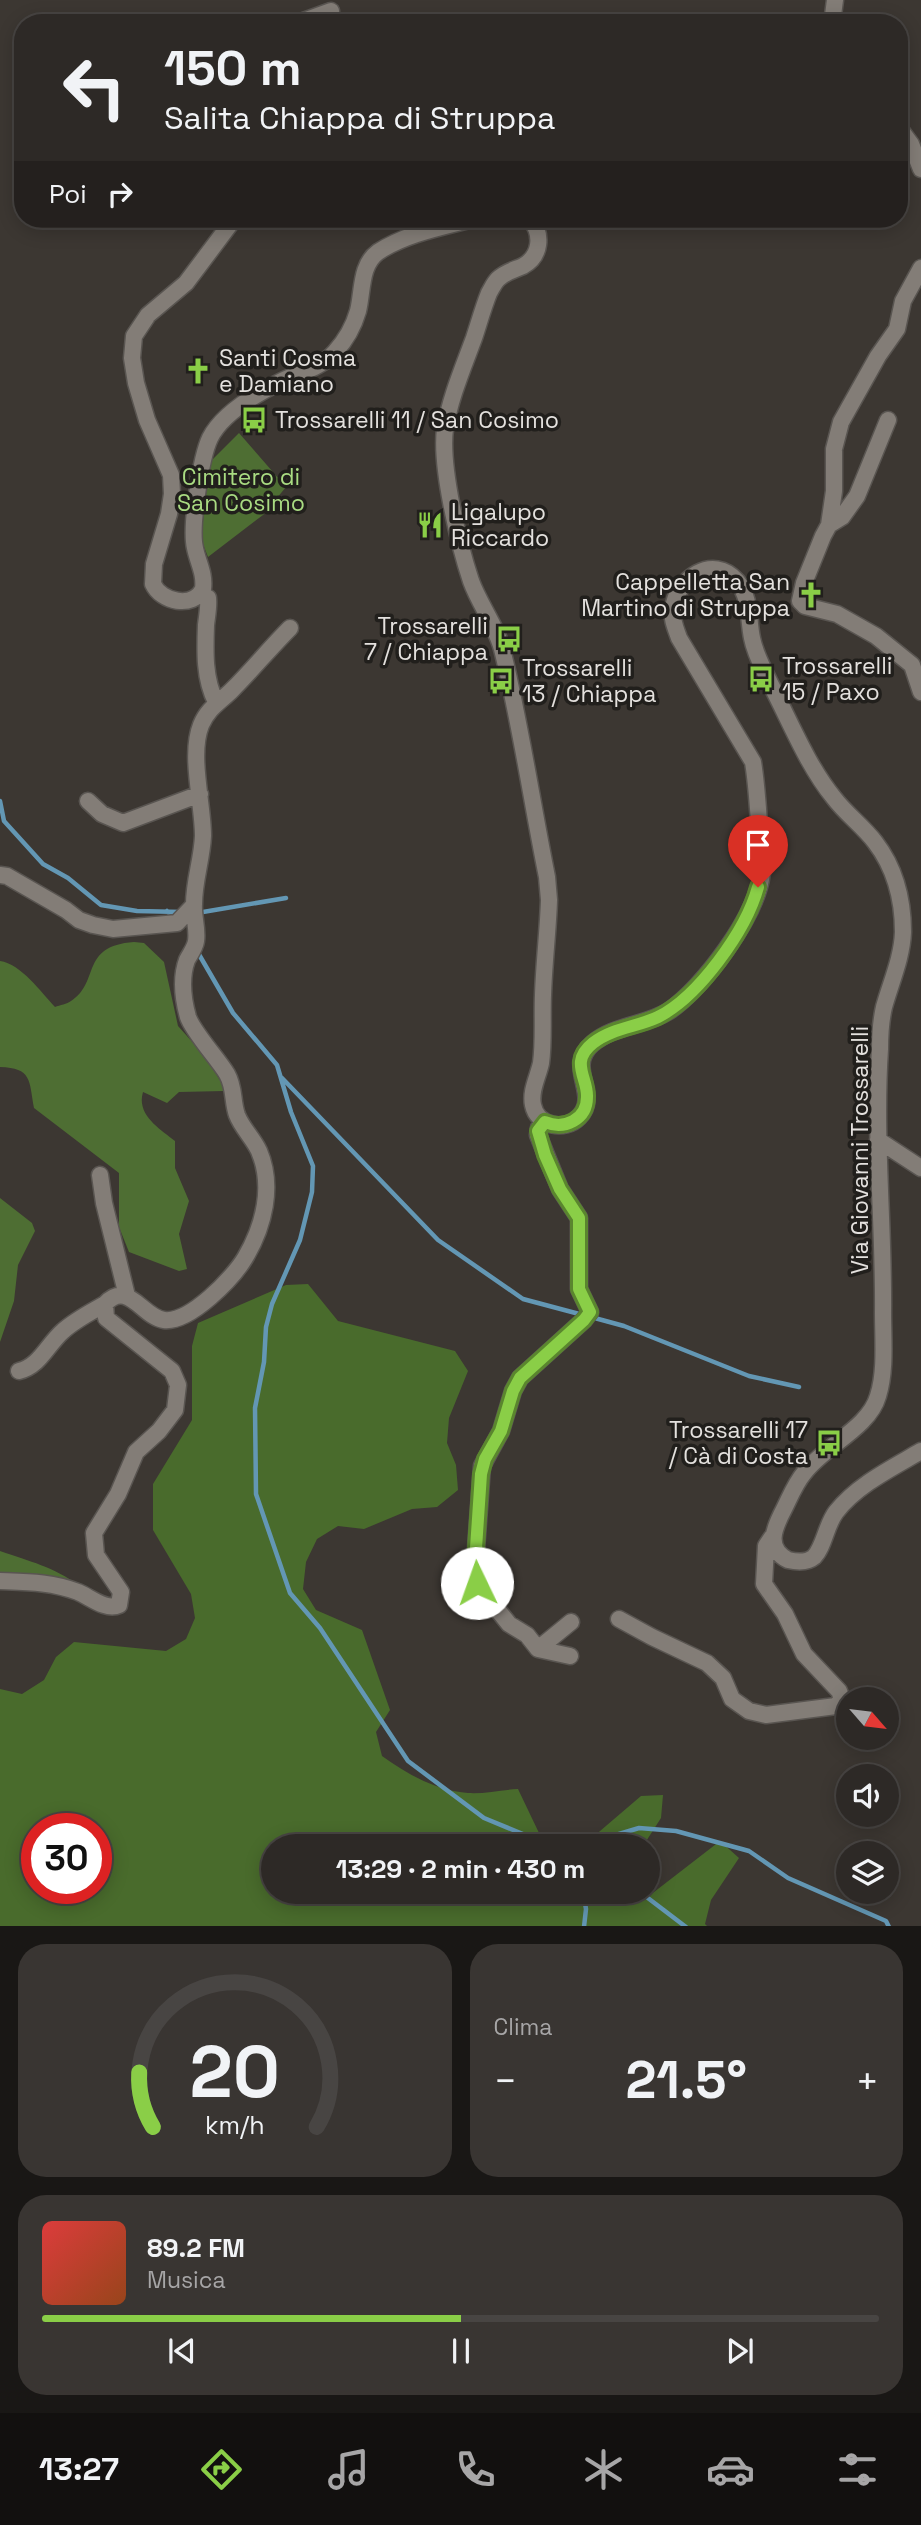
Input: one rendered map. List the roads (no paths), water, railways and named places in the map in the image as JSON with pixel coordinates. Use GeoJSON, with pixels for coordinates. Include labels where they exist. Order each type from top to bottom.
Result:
{"type":"FeatureCollection","features":[{"type":"Feature","properties":{"kind":"street"},"geometry":{"type":"LineString","coordinates":[[908,140],[921,169]]}},
{"type":"Feature","properties":{"kind":"street"},"geometry":{"type":"LineString","coordinates":[[227,228],[186,283],[148,315],[134,336],[132,347],[133,371],[142,404],[171,475],[169,514],[154,564],[153,584],[163,596],[173,600],[186,600],[200,594],[204,581],[195,549],[194,533],[205,452],[215,430],[255,397],[281,382],[323,364],[335,352],[358,313],[365,273],[377,253],[403,239],[442,228]]}},
{"type":"Feature","properties":{"kind":"street"},"geometry":{"type":"LineString","coordinates":[[536,228],[538,232],[537,252],[525,265],[506,272],[497,279],[489,293],[453,398],[445,430],[444,454],[471,579],[483,609],[495,627],[503,652],[520,727],[547,877],[549,900],[541,1062],[533,1100],[537,1114],[545,1122],[538,1131],[545,1155],[560,1189],[579,1218],[579,1289],[590,1312],[520,1378],[513,1391],[501,1431],[482,1466],[475,1563],[477,1583],[509,1624],[527,1636],[538,1649],[570,1656]]}},
{"type":"Feature","properties":{"kind":"street"},"geometry":{"type":"LineString","coordinates":[[921,268],[903,301],[897,329],[878,356],[841,422],[834,449],[835,491],[830,525],[800,594],[801,605],[830,612],[876,636],[912,665],[921,691]]}},
{"type":"Feature","properties":{"kind":"street"},"geometry":{"type":"LineString","coordinates":[[830,525],[842,517],[857,496],[888,420]]}},
{"type":"Feature","properties":{"kind":"street","name":"Via Giovanni Trossarelli"},"geometry":{"type":"LineString","coordinates":[[545,1122],[567,1124],[579,1118],[587,1097],[580,1068],[583,1056],[591,1045],[610,1033],[656,1018],[670,1010],[693,989],[741,927],[754,902],[762,872],[757,784],[753,762],[679,638],[674,625],[674,601],[688,578],[696,572],[713,569],[722,571],[737,581],[747,600],[752,639],[759,660],[791,726],[834,798],[875,841],[898,885],[903,931],[902,951],[883,1011],[880,1048],[878,1140],[884,1283],[882,1374],[878,1398],[868,1414],[805,1472],[792,1491],[766,1546],[764,1584],[785,1614],[804,1654],[815,1668],[832,1682],[841,1697],[836,1706],[766,1715],[749,1712],[732,1699],[723,1678],[707,1663],[619,1619]]}},
{"type":"Feature","properties":{"kind":"street"},"geometry":{"type":"LineString","coordinates":[[200,594],[208,598],[209,604],[205,639],[206,667],[210,692],[216,702]]}},
{"type":"Feature","properties":{"kind":"street"},"geometry":{"type":"LineString","coordinates":[[19,1371],[31,1368],[62,1331],[117,1296],[127,1296],[152,1315],[164,1320],[176,1318],[205,1302],[231,1279],[255,1240],[265,1205],[266,1178],[259,1151],[236,1113],[234,1089],[229,1077],[190,1022],[182,991],[186,962],[196,941],[194,905],[203,839],[198,737],[205,717],[216,702],[229,693],[289,628]]}},
{"type":"Feature","properties":{"kind":"street"},"geometry":{"type":"LineString","coordinates":[[88,801],[102,814],[122,823],[200,794]]}},
{"type":"Feature","properties":{"kind":"street"},"geometry":{"type":"LineString","coordinates":[[0,875],[7,876],[79,920],[113,929],[177,923],[194,905]]}},
{"type":"Feature","properties":{"kind":"street"},"geometry":{"type":"LineString","coordinates":[[878,1140],[921,1168]]}},
{"type":"Feature","properties":{"kind":"street"},"geometry":{"type":"LineString","coordinates":[[100,1175],[104,1203],[127,1296]]}},
{"type":"Feature","properties":{"kind":"street"},"geometry":{"type":"LineString","coordinates":[[0,1581],[45,1583],[75,1591],[107,1607],[119,1605],[121,1592],[96,1555],[94,1533],[118,1494],[136,1452],[159,1431],[175,1410],[178,1385],[172,1371],[106,1318],[105,1304]]}},
{"type":"Feature","properties":{"kind":"street"},"geometry":{"type":"LineString","coordinates":[[772,1537],[774,1546],[782,1557],[795,1562],[809,1560],[817,1555],[827,1527],[843,1504],[874,1480],[921,1451]]}},
{"type":"Feature","properties":{"kind":"street"},"geometry":{"type":"LineString","coordinates":[[538,1649],[571,1622]]}},
{"type":"Feature","properties":{"kind":"waterway"},"geometry":{"type":"LineString","coordinates":[[0,801],[4,821],[43,864],[68,878],[101,905],[137,911],[182,912]]}},
{"type":"Feature","properties":{"kind":"waterway"},"geometry":{"type":"LineString","coordinates":[[197,913],[286,898]]}},
{"type":"Feature","properties":{"kind":"waterway"},"geometry":{"type":"LineString","coordinates":[[167,911],[174,918]]}},
{"type":"Feature","properties":{"kind":"waterway"},"geometry":{"type":"LineString","coordinates":[[197,951],[233,1013],[277,1065],[291,1112],[313,1166],[312,1192],[300,1240],[272,1304],[266,1327],[264,1362],[255,1408],[256,1494],[290,1593],[320,1628],[408,1761],[484,1818],[523,1834]]}},
{"type":"Feature","properties":{"kind":"waterway"},"geometry":{"type":"LineString","coordinates":[[282,1078],[438,1240],[523,1299],[583,1315]]}},
{"type":"Feature","properties":{"kind":"waterway"},"geometry":{"type":"LineString","coordinates":[[591,1317],[624,1326],[749,1376],[799,1387]]}},
{"type":"Feature","properties":{"kind":"waterway"},"geometry":{"type":"LineString","coordinates":[[619,1834],[639,1828],[676,1831],[749,1851],[788,1878],[886,1921],[888,1926]]}},
{"type":"Feature","properties":{"kind":"waterway"},"geometry":{"type":"LineString","coordinates":[[584,1926],[585,1904]]}},
{"type":"Feature","properties":{"kind":"waterway"},"geometry":{"type":"LineString","coordinates":[[656,1904],[685,1926]]}},
{"type":"Feature","properties":{"kind":"place","name":"Santi Cosma e Damiano"},"geometry":{"type":"Point","coordinates":[198,371]}},
{"type":"Feature","properties":{"kind":"place","name":"Trossarelli 11 / San Cosimo"},"geometry":{"type":"Point","coordinates":[254,420]}},
{"type":"Feature","properties":{"kind":"place","name":"Ligalupo Riccardo"},"geometry":{"type":"Point","coordinates":[430,525]}},
{"type":"Feature","properties":{"kind":"place","name":"Cappelletta San Martino di Struppa"},"geometry":{"type":"Point","coordinates":[811,595]}},
{"type":"Feature","properties":{"kind":"place","name":"Trossarelli 7 / Chiappa"},"geometry":{"type":"Point","coordinates":[509,639]}},
{"type":"Feature","properties":{"kind":"place","name":"Trossarelli 15 / Paxo"},"geometry":{"type":"Point","coordinates":[761,679]}},
{"type":"Feature","properties":{"kind":"place","name":"Trossarelli 13 / Chiappa"},"geometry":{"type":"Point","coordinates":[501,681]}},
{"type":"Feature","properties":{"kind":"place","name":"Trossarelli 17 / Cà di Costa"},"geometry":{"type":"Point","coordinates":[829,1443]}},
{"type":"Feature","properties":{"kind":"park label","name":"Cimitero di San Cosimo"},"geometry":{"type":"Point","coordinates":[241,490]}}]}
